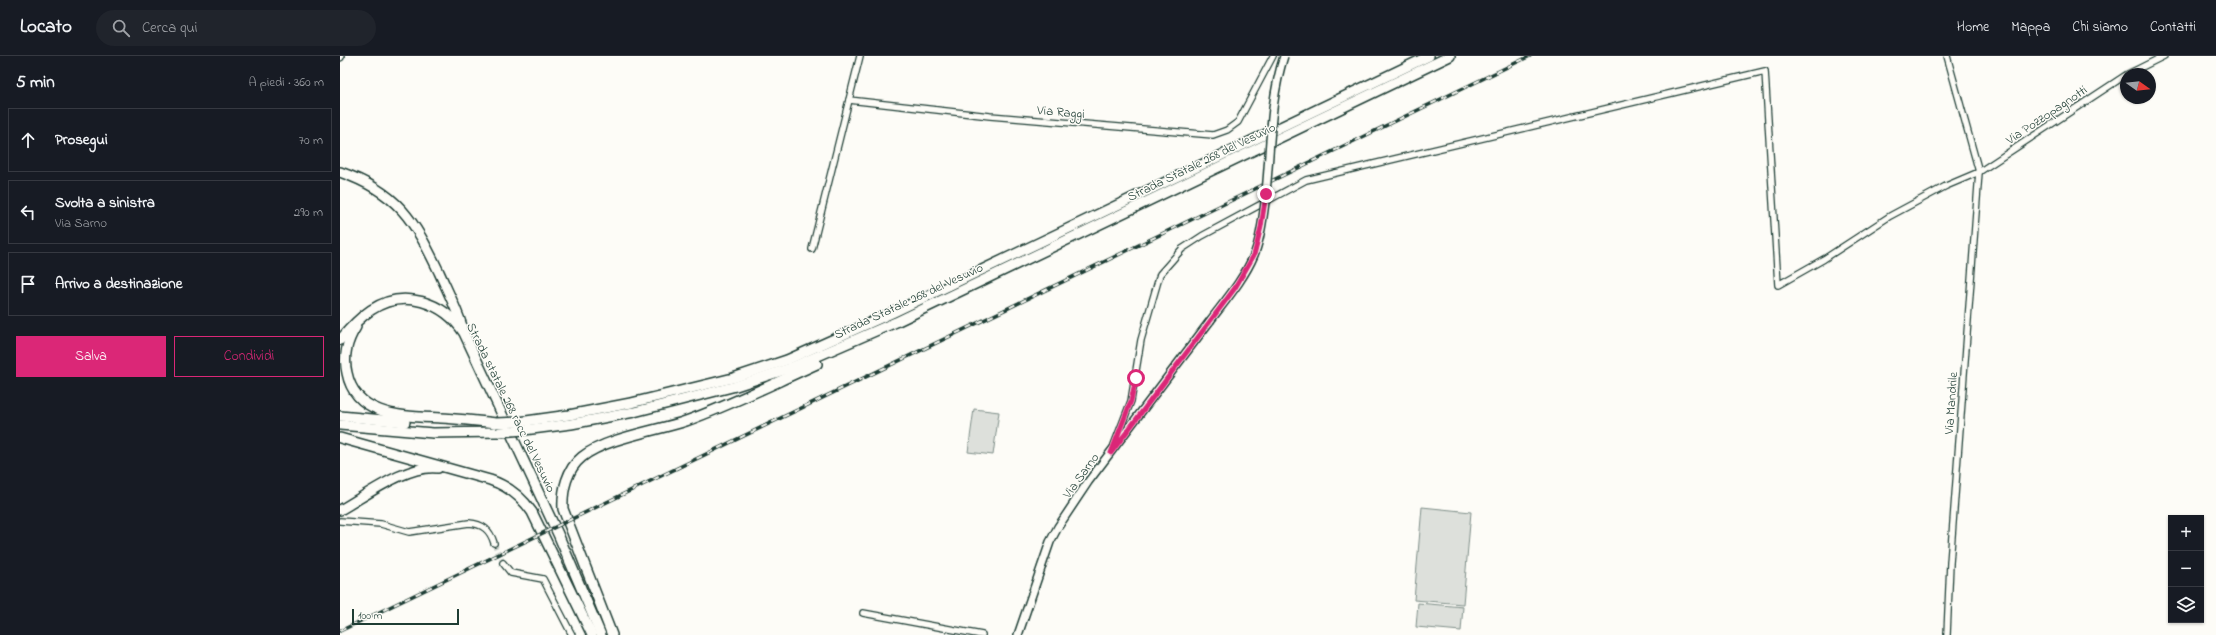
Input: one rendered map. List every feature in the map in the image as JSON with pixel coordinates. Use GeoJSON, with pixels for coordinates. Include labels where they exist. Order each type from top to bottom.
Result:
{"type":"FeatureCollection","features":[{"type":"Feature","properties":{"kind":"highway","name":"Strada Statale 268 del Vesuvio"},"geometry":{"type":"LineString","coordinates":[[340,416],[433,424],[519,422],[569,416],[631,404],[733,378],[787,360],[892,313],[1429,56]]}},
{"type":"Feature","properties":{"kind":"highway","name":"Strada Statale 268 del Vesuvio"},"geometry":{"type":"LineString","coordinates":[[340,426],[433,433],[500,432],[571,424],[621,415],[736,386],[790,368],[896,322],[1450,56]]}},
{"type":"Feature","properties":{"kind":"highway"},"geometry":{"type":"LineString","coordinates":[[340,172],[379,190],[396,204],[411,220],[426,246],[459,315],[464,333]]}},
{"type":"Feature","properties":{"kind":"highway","name":"Strada statale 268 racc del Vesuvio"},"geometry":{"type":"LineString","coordinates":[[340,340],[361,318],[381,305],[402,300],[426,302],[446,312],[454,319],[464,333],[558,534],[601,635]]}},
{"type":"Feature","properties":{"kind":"highway"},"geometry":{"type":"LineString","coordinates":[[361,318],[348,342],[345,364],[351,386],[363,401],[380,411],[399,416],[496,423]]}},
{"type":"Feature","properties":{"kind":"highway"},"geometry":{"type":"LineString","coordinates":[[612,635],[563,509],[564,487],[574,466],[581,458],[604,445],[669,426],[718,408],[854,347],[896,322]]}},
{"type":"Feature","properties":{"kind":"highway"},"geometry":{"type":"LineString","coordinates":[[340,438],[500,483],[526,503],[537,521],[592,635]]}},
{"type":"Feature","properties":{"kind":"highway"},"geometry":{"type":"LineString","coordinates":[[341,510],[406,473],[419,468],[431,467],[458,471]]}},
{"type":"Feature","properties":{"kind":"highway","name":"Strada statale 268 racc del Vesuvio"},"geometry":{"type":"LineString","coordinates":[[558,534],[577,568],[608,635]]}},
{"type":"Feature","properties":{"kind":"street"},"geometry":{"type":"LineString","coordinates":[[812,249],[860,56]]}},
{"type":"Feature","properties":{"kind":"street","name":"Via Raggi"},"geometry":{"type":"LineString","coordinates":[[849,100],[990,116],[1213,135],[1227,130],[1238,122],[1273,56]]}},
{"type":"Feature","properties":{"kind":"street","name":"Via Sarno"},"geometry":{"type":"LineString","coordinates":[[1018,635],[1053,537],[1088,482],[1235,288],[1254,255],[1261,227],[1266,194],[1275,94],[1284,56]]}},
{"type":"Feature","properties":{"kind":"street","name":"Via Mandrile"},"geometry":{"type":"LineString","coordinates":[[1947,56],[1979,172],[1951,548],[1947,635]]}},
{"type":"Feature","properties":{"kind":"street","name":"Via Pozzopagnotti"},"geometry":{"type":"LineString","coordinates":[[2139,68],[2164,56]]}},
{"type":"Feature","properties":{"kind":"street","name":"Via Pozzopagnotti"},"geometry":{"type":"LineString","coordinates":[[1111,453],[1131,401],[1141,340],[1160,274],[1182,249],[1306,180],[1765,71],[1778,285],[1824,259],[1890,216],[1946,186],[1979,172],[2120,79]]}},
{"type":"Feature","properties":{"kind":"street"},"geometry":{"type":"LineString","coordinates":[[340,521],[381,524],[409,532],[470,523],[478,524],[487,528],[494,543]]}},
{"type":"Feature","properties":{"kind":"street"},"geometry":{"type":"LineString","coordinates":[[503,563],[512,573],[543,579],[572,635]]}},
{"type":"Feature","properties":{"kind":"street"},"geometry":{"type":"LineString","coordinates":[[863,613],[982,635]]}},
{"type":"Feature","properties":{"kind":"shaded area"},"geometry":{"type":"Polygon","coordinates":[[[974,409],[999,412],[993,455],[968,452],[974,409]]]}},
{"type":"Feature","properties":{"kind":"shaded area"},"geometry":{"type":"Polygon","coordinates":[[[1422,507],[1471,512],[1463,604],[1414,600],[1422,507]]]}},
{"type":"Feature","properties":{"kind":"shaded area"},"geometry":{"type":"Polygon","coordinates":[[[1418,603],[1463,607],[1461,631],[1416,627],[1418,603]]]}},
{"type":"Feature","properties":{"kind":"tunnel"},"geometry":{"type":"LineString","coordinates":[[494,543],[503,563]]}},
{"type":"Feature","properties":{"kind":"railway"},"geometry":{"type":"LineString","coordinates":[[340,631],[1530,56]]}},
{"type":"Feature","properties":{"kind":"route"},"geometry":{"type":"LineString","coordinates":[[1136,378],[1131,401],[1111,453],[1235,288],[1254,255],[1261,227],[1266,194]]}}]}
